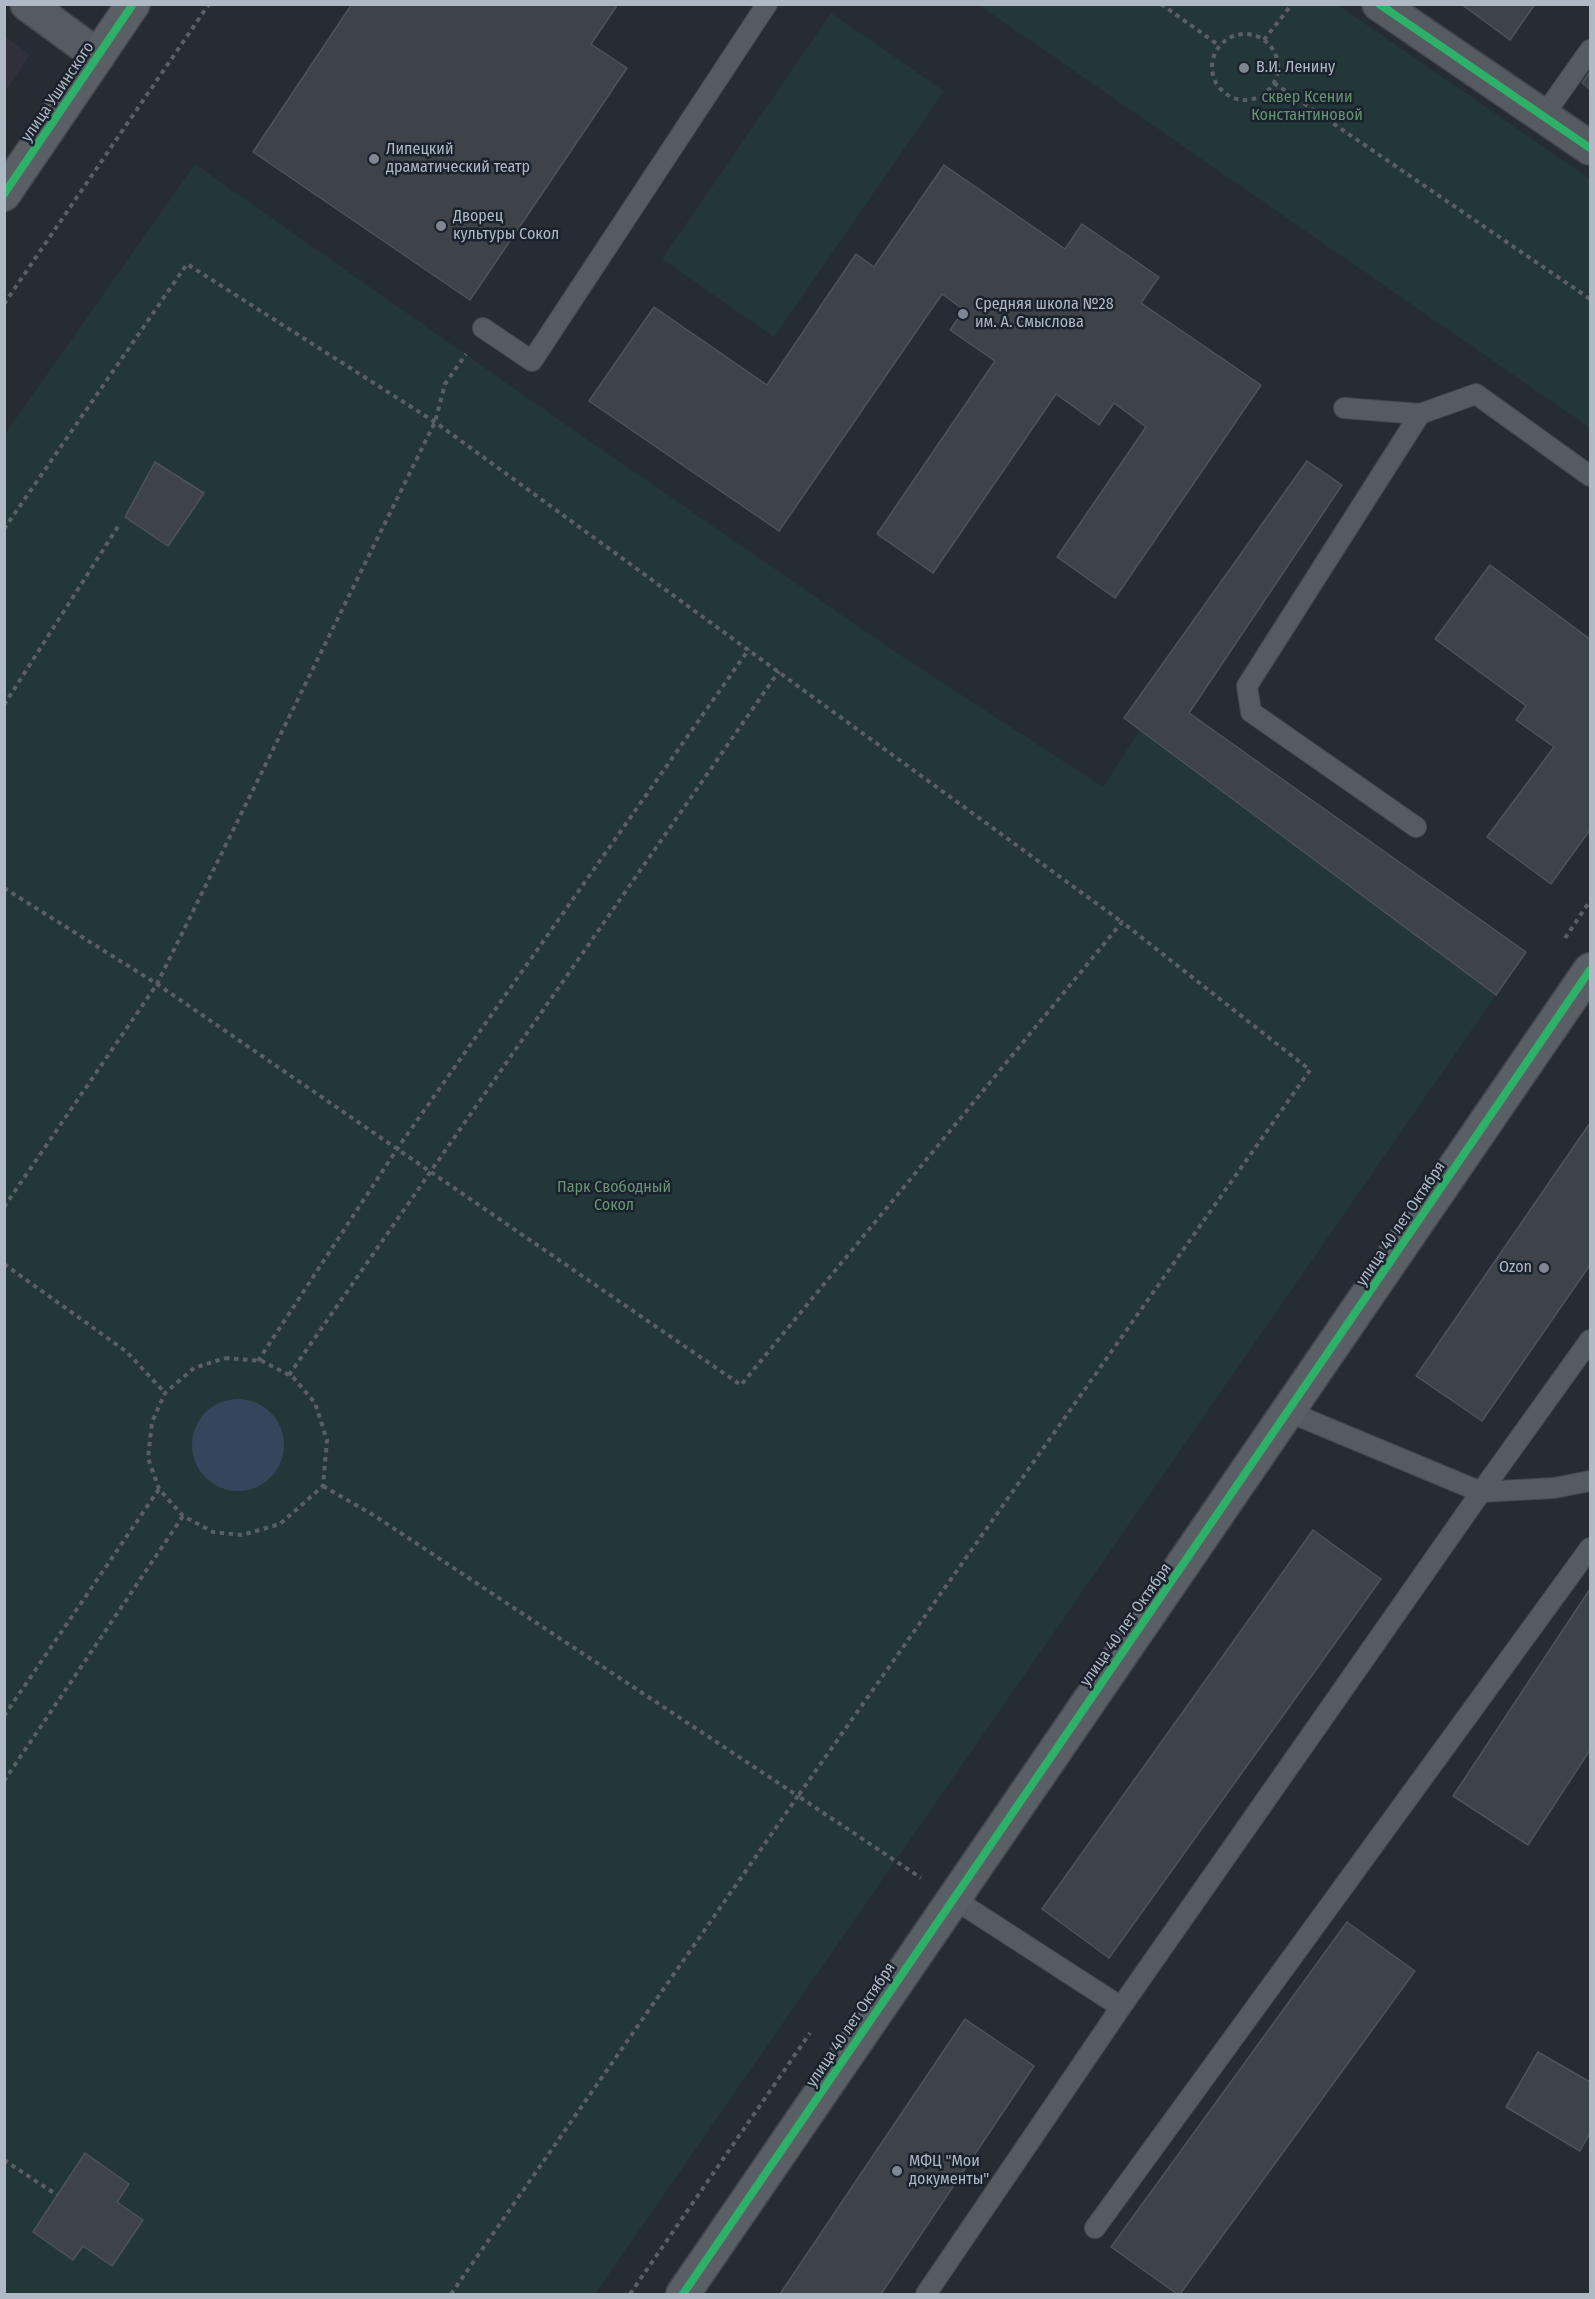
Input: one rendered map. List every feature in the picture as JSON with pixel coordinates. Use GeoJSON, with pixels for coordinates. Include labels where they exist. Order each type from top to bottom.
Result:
{"type":"FeatureCollection","features":[{"type":"Feature","properties":{"kind":"street"},"geometry":{"type":"LineString","coordinates":[[27,4],[98,56]]}},
{"type":"Feature","properties":{"kind":"street","name":"улица Ушинского"},"geometry":{"type":"LineString","coordinates":[[4,195],[133,4]]}},
{"type":"Feature","properties":{"kind":"street"},"geometry":{"type":"LineString","coordinates":[[1379,4],[1590,148]]}},
{"type":"Feature","properties":{"kind":"street","name":"улица 40 лет Октября"},"geometry":{"type":"LineString","coordinates":[[683,2295],[1590,970]]}},
{"type":"Feature","properties":{"kind":"lane"},"geometry":{"type":"LineString","coordinates":[[483,328],[532,362],[767,4]]}},
{"type":"Feature","properties":{"kind":"lane"},"geometry":{"type":"LineString","coordinates":[[1544,115],[1590,50]]}},
{"type":"Feature","properties":{"kind":"lane"},"geometry":{"type":"LineString","coordinates":[[1344,408],[1420,414],[1476,394],[1590,476]]}},
{"type":"Feature","properties":{"kind":"lane"},"geometry":{"type":"LineString","coordinates":[[1416,827],[1251,712],[1247,686],[1420,414]]}},
{"type":"Feature","properties":{"kind":"lane"},"geometry":{"type":"LineString","coordinates":[[926,2295],[1121,2007],[1590,1340]]}},
{"type":"Feature","properties":{"kind":"lane"},"geometry":{"type":"LineString","coordinates":[[1289,1412],[1481,1492],[1554,1488],[1590,1481]]}},
{"type":"Feature","properties":{"kind":"lane"},"geometry":{"type":"LineString","coordinates":[[1095,2228],[1590,1548]]}},
{"type":"Feature","properties":{"kind":"lane"},"geometry":{"type":"LineString","coordinates":[[954,1899],[1121,2007]]}},
{"type":"Feature","properties":{"kind":"path"},"geometry":{"type":"LineString","coordinates":[[4,304],[208,4]]}},
{"type":"Feature","properties":{"kind":"path"},"geometry":{"type":"LineString","coordinates":[[1161,4],[1220,46]]}},
{"type":"Feature","properties":{"kind":"path"},"geometry":{"type":"LineString","coordinates":[[1264,40],[1292,4]]}},
{"type":"Feature","properties":{"kind":"path"},"geometry":{"type":"LineString","coordinates":[[1244,34],[1254,35],[1264,40],[1277,57],[1278,69],[1274,83],[1262,96],[1252,100],[1242,101],[1222,92],[1215,83],[1212,72],[1212,61],[1220,46],[1233,36],[1244,34]]}},
{"type":"Feature","properties":{"kind":"path"},"geometry":{"type":"LineString","coordinates":[[1274,83],[1590,299]]}},
{"type":"Feature","properties":{"kind":"path"},"geometry":{"type":"LineString","coordinates":[[4,529],[188,264],[435,422],[1122,922],[1310,1070],[798,1796],[451,2295]]}},
{"type":"Feature","properties":{"kind":"path"},"geometry":{"type":"LineString","coordinates":[[4,1208],[157,984],[435,422],[445,384],[483,328]]}},
{"type":"Feature","properties":{"kind":"path"},"geometry":{"type":"LineString","coordinates":[[4,705],[119,525]]}},
{"type":"Feature","properties":{"kind":"path"},"geometry":{"type":"LineString","coordinates":[[258,1361],[397,1149],[749,649]]}},
{"type":"Feature","properties":{"kind":"path"},"geometry":{"type":"LineString","coordinates":[[289,1375],[779,671]]}},
{"type":"Feature","properties":{"kind":"path"},"geometry":{"type":"LineString","coordinates":[[4,888],[157,984],[741,1385],[1122,922]]}},
{"type":"Feature","properties":{"kind":"path"},"geometry":{"type":"LineString","coordinates":[[4,1264],[127,1352],[165,1393]]}},
{"type":"Feature","properties":{"kind":"path"},"geometry":{"type":"LineString","coordinates":[[225,1358],[258,1361],[293,1377],[315,1403],[327,1440],[323,1486],[280,1524],[242,1535],[213,1532],[183,1516],[159,1489],[148,1458],[152,1422],[165,1393],[194,1368],[225,1358]]}},
{"type":"Feature","properties":{"kind":"path"},"geometry":{"type":"LineString","coordinates":[[323,1486],[375,1516],[954,1899]]}},
{"type":"Feature","properties":{"kind":"path"},"geometry":{"type":"LineString","coordinates":[[4,1716],[159,1489]]}},
{"type":"Feature","properties":{"kind":"path"},"geometry":{"type":"LineString","coordinates":[[4,1781],[183,1516]]}},
{"type":"Feature","properties":{"kind":"path"},"geometry":{"type":"LineString","coordinates":[[4,2160],[57,2195]]}},
{"type":"Feature","properties":{"kind":"shaded area"},"geometry":{"type":"Polygon","coordinates":[[[5,36],[30,55],[5,92],[5,36]]]}},
{"type":"Feature","properties":{"kind":"green space","name":"сквер Ксении Константиновой"},"geometry":{"type":"Polygon","coordinates":[[[979,5],[1338,5],[1590,179],[1590,428],[979,5]]]}},
{"type":"Feature","properties":{"kind":"green space"},"geometry":{"type":"Polygon","coordinates":[[[831,13],[944,91],[774,337],[662,259],[831,13]]]}},
{"type":"Feature","properties":{"kind":"green space","name":"Парк Свободный Сокол"},"geometry":{"type":"Polygon","coordinates":[[[195,164],[559,420],[900,655],[1103,787],[1140,730],[1496,995],[595,2294],[5,2294],[5,434],[195,164]]]}},
{"type":"Feature","properties":{"kind":"water"},"geometry":{"type":"Polygon","coordinates":[[[238,1399],[256,1402],[271,1412],[281,1427],[284,1445],[281,1463],[271,1478],[256,1488],[238,1491],[220,1488],[205,1478],[195,1463],[192,1445],[195,1427],[205,1412],[220,1402],[238,1399]]]}},
{"type":"Feature","properties":{"kind":"building","name":"Дворец культуры Сокол"},"geometry":{"type":"Polygon","coordinates":[[[352,4],[618,4],[591,44],[627,68],[470,300],[253,152],[352,4]]]}},
{"type":"Feature","properties":{"kind":"building"},"geometry":{"type":"Polygon","coordinates":[[[1461,4],[1535,4],[1510,40],[1461,4]]]}},
{"type":"Feature","properties":{"kind":"building"},"geometry":{"type":"Polygon","coordinates":[[[1590,72],[1590,89],[1582,83],[1590,72]]]}},
{"type":"Feature","properties":{"kind":"building"},"geometry":{"type":"Polygon","coordinates":[[[944,165],[1065,249],[1082,224],[1159,277],[1141,303],[1261,385],[1115,598],[1057,557],[1146,427],[1114,403],[1099,425],[1056,394],[933,573],[877,534],[995,361],[950,330],[964,310],[942,294],[779,531],[589,401],[654,307],[767,385],[856,254],[874,267],[944,165]]]}},
{"type":"Feature","properties":{"kind":"building"},"geometry":{"type":"Polygon","coordinates":[[[1307,461],[1342,485],[1189,713],[1526,952],[1496,995],[1124,718],[1307,461]]]}},
{"type":"Feature","properties":{"kind":"building"},"geometry":{"type":"Polygon","coordinates":[[[155,462],[204,493],[168,546],[125,517],[155,462]]]}},
{"type":"Feature","properties":{"kind":"building"},"geometry":{"type":"Polygon","coordinates":[[[1490,565],[1590,639],[1590,830],[1551,884],[1487,837],[1554,747],[1516,720],[1526,706],[1435,639],[1490,565]]]}},
{"type":"Feature","properties":{"kind":"building"},"geometry":{"type":"Polygon","coordinates":[[[1590,1123],[1590,1265],[1482,1421],[1416,1376],[1590,1123]]]}},
{"type":"Feature","properties":{"kind":"building"},"geometry":{"type":"Polygon","coordinates":[[[1313,1530],[1381,1579],[1109,1958],[1042,1909],[1313,1530]]]}},
{"type":"Feature","properties":{"kind":"building"},"geometry":{"type":"Polygon","coordinates":[[[1590,1589],[1590,1750],[1528,1845],[1453,1796],[1590,1589]]]}},
{"type":"Feature","properties":{"kind":"building"},"geometry":{"type":"Polygon","coordinates":[[[1347,1922],[1415,1971],[1180,2294],[1177,2294],[1111,2247],[1347,1922]]]}},
{"type":"Feature","properties":{"kind":"building"},"geometry":{"type":"Polygon","coordinates":[[[965,2019],[1034,2066],[881,2294],[780,2294],[965,2019]]]}},
{"type":"Feature","properties":{"kind":"building"},"geometry":{"type":"Polygon","coordinates":[[[1538,2052],[1590,2082],[1590,2133],[1580,2151],[1506,2107],[1538,2052]]]}},
{"type":"Feature","properties":{"kind":"building"},"geometry":{"type":"Polygon","coordinates":[[[85,2153],[129,2184],[117,2202],[143,2220],[112,2266],[83,2246],[73,2260],[33,2232],[85,2153]]]}},
{"type":"Feature","properties":{"kind":"cycle path"},"geometry":{"type":"LineString","coordinates":[[4,194],[133,4]]}},
{"type":"Feature","properties":{"kind":"cycle path"},"geometry":{"type":"LineString","coordinates":[[1379,4],[1590,148]]}},
{"type":"Feature","properties":{"kind":"cycle path"},"geometry":{"type":"LineString","coordinates":[[683,2294],[1590,970]]}},
{"type":"Feature","properties":{"kind":"place","name":"В.И. Ленину"},"geometry":{"type":"Point","coordinates":[1244,68]}},
{"type":"Feature","properties":{"kind":"place","name":"Липецкий драматический театр"},"geometry":{"type":"Point","coordinates":[374,159]}},
{"type":"Feature","properties":{"kind":"place","name":"Дворец культуры Сокол"},"geometry":{"type":"Point","coordinates":[441,226]}},
{"type":"Feature","properties":{"kind":"place","name":"Средняя школа №28 им. А. Смыслова"},"geometry":{"type":"Point","coordinates":[963,314]}},
{"type":"Feature","properties":{"kind":"place","name":"Ozon"},"geometry":{"type":"Point","coordinates":[1544,1268]}},
{"type":"Feature","properties":{"kind":"place","name":"МФЦ \"Мои документы\""},"geometry":{"type":"Point","coordinates":[897,2171]}}]}
